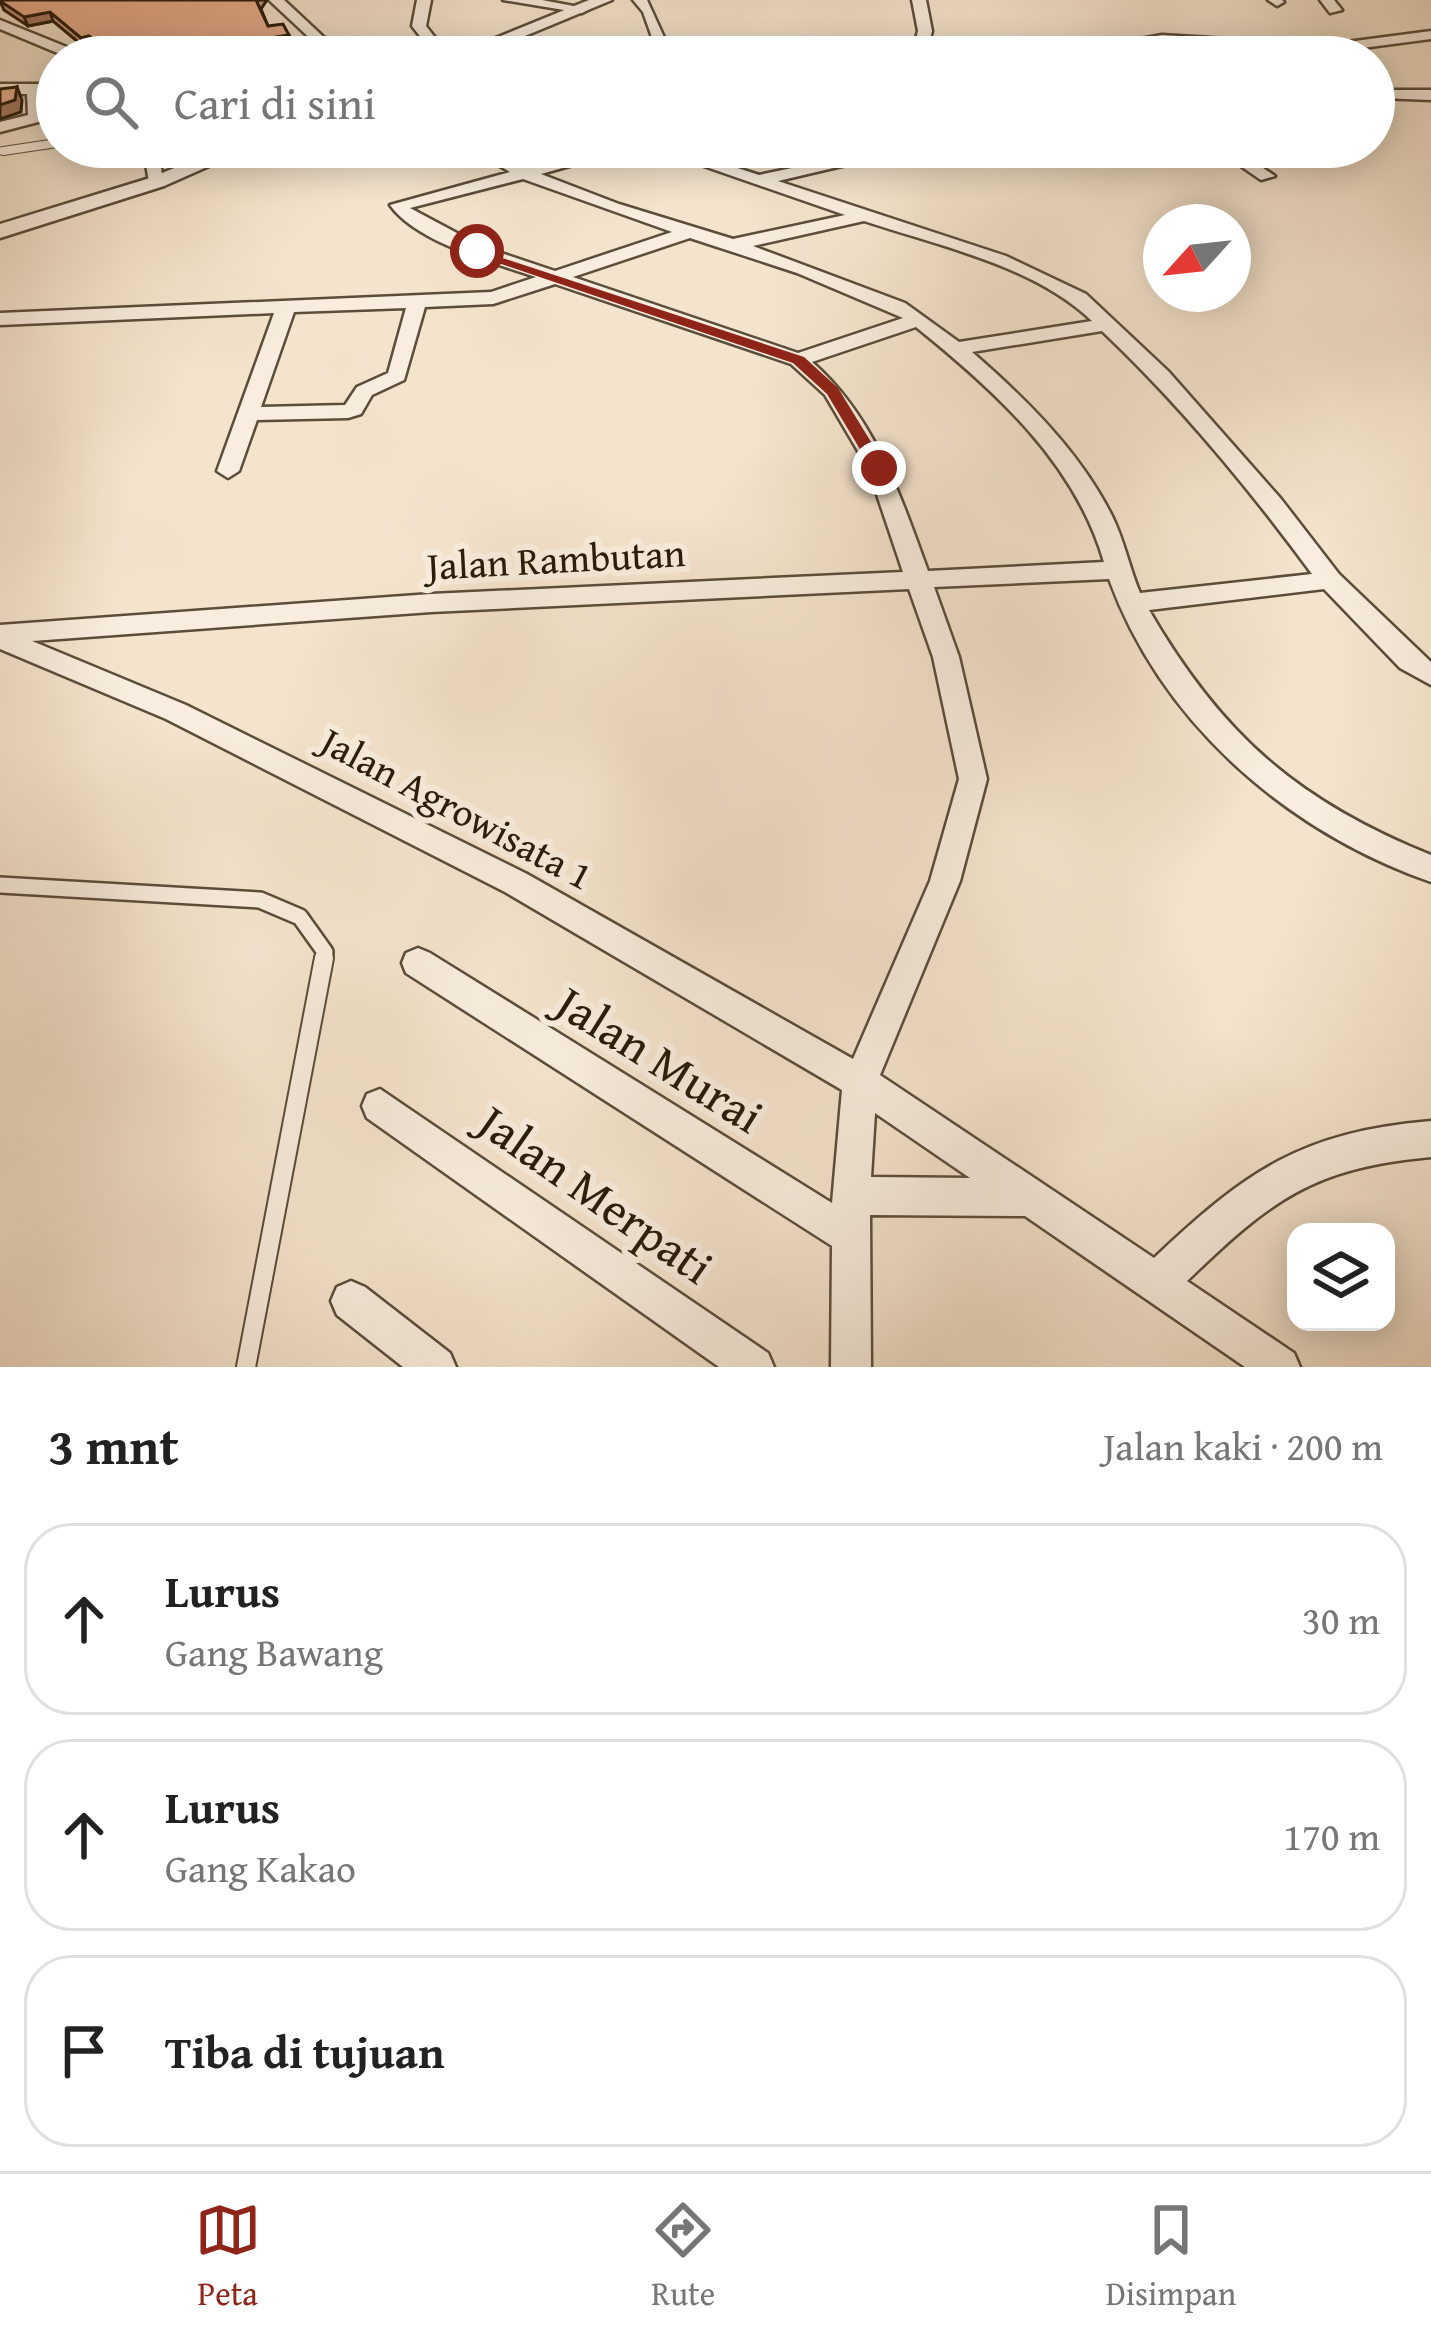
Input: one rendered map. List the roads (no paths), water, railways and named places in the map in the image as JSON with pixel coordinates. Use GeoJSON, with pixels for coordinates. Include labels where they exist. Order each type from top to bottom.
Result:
{"type":"FeatureCollection","features":[{"type":"Feature","properties":{"kind":"street"},"geometry":{"type":"LineString","coordinates":[[275,0],[314,36]]}},
{"type":"Feature","properties":{"kind":"street"},"geometry":{"type":"LineString","coordinates":[[424,0],[419,26],[427,36]]}},
{"type":"Feature","properties":{"kind":"street"},"geometry":{"type":"LineString","coordinates":[[509,0],[582,9]]}},
{"type":"Feature","properties":{"kind":"street"},"geometry":{"type":"LineString","coordinates":[[525,36],[604,0]]}},
{"type":"Feature","properties":{"kind":"street"},"geometry":{"type":"LineString","coordinates":[[640,0],[658,36]]}},
{"type":"Feature","properties":{"kind":"street"},"geometry":{"type":"LineString","coordinates":[[919,0],[924,36]]}},
{"type":"Feature","properties":{"kind":"street"},"geometry":{"type":"LineString","coordinates":[[0,24],[36,39]]}},
{"type":"Feature","properties":{"kind":"street"},"geometry":{"type":"LineString","coordinates":[[1395,43],[1431,35]]}},
{"type":"Feature","properties":{"kind":"street"},"geometry":{"type":"LineString","coordinates":[[0,89],[34,89],[36,118],[0,127]]}},
{"type":"Feature","properties":{"kind":"street"},"geometry":{"type":"LineString","coordinates":[[1395,93],[1431,95]]}},
{"type":"Feature","properties":{"kind":"street"},"geometry":{"type":"LineString","coordinates":[[155,168],[157,182]]}},
{"type":"Feature","properties":{"kind":"street"},"geometry":{"type":"LineString","coordinates":[[0,231],[191,168]]}},
{"type":"Feature","properties":{"kind":"street"},"geometry":{"type":"LineString","coordinates":[[510,168],[608,209],[791,262],[919,319],[1048,438],[1100,514],[1116,570],[1132,603],[1200,711],[1243,756],[1378,848],[1431,868]]}},
{"type":"Feature","properties":{"kind":"street"},"geometry":{"type":"LineString","coordinates":[[544,168],[400,206],[406,215],[477,251],[798,360],[833,391],[879,468],[920,580],[965,727],[973,779],[945,881],[860,1082],[851,1196],[851,1367]]}},
{"type":"Feature","properties":{"kind":"street"},"geometry":{"type":"LineString","coordinates":[[718,168],[867,215],[1046,280],[1079,298],[1161,375],[1259,488],[1330,580],[1409,661],[1431,675]]}},
{"type":"Feature","properties":{"kind":"street"},"geometry":{"type":"LineString","coordinates":[[756,181],[822,168]]}},
{"type":"Feature","properties":{"kind":"street"},"geometry":{"type":"LineString","coordinates":[[1254,168],[1267,176]]}},
{"type":"Feature","properties":{"kind":"street"},"geometry":{"type":"LineString","coordinates":[[735,244],[867,215]]}},
{"type":"Feature","properties":{"kind":"street"},"geometry":{"type":"LineString","coordinates":[[0,320],[512,295],[549,277],[690,232]]}},
{"type":"Feature","properties":{"kind":"street"},"geometry":{"type":"LineString","coordinates":[[248,414],[352,409],[364,391],[397,376],[417,302]]}},
{"type":"Feature","properties":{"kind":"street"},"geometry":{"type":"LineString","coordinates":[[228,471],[286,308]]}},
{"type":"Feature","properties":{"kind":"street"},"geometry":{"type":"LineString","coordinates":[[798,360],[919,319]]}},
{"type":"Feature","properties":{"kind":"street"},"geometry":{"type":"LineString","coordinates":[[954,350],[1108,324]]}},
{"type":"Feature","properties":{"kind":"street","name":"Jalan Rambutan"},"geometry":{"type":"LineString","coordinates":[[0,636],[430,603],[1116,570]]}},
{"type":"Feature","properties":{"kind":"street"},"geometry":{"type":"LineString","coordinates":[[1132,603],[1330,580]]}},
{"type":"Feature","properties":{"kind":"street","name":"Jalan Agrowisata 1"},"geometry":{"type":"LineString","coordinates":[[0,636],[176,712],[516,883],[860,1082],[1280,1367]]}},
{"type":"Feature","properties":{"kind":"street","name":"Jalan Murai"},"geometry":{"type":"LineString","coordinates":[[418,963],[851,1237]]}},
{"type":"Feature","properties":{"kind":"street","name":"Jalan Merpati"},"geometry":{"type":"LineString","coordinates":[[380,1106],[754,1367]]}},
{"type":"Feature","properties":{"kind":"street"},"geometry":{"type":"LineString","coordinates":[[1156,1284],[1265,1183],[1320,1156],[1431,1139]]}},
{"type":"Feature","properties":{"kind":"street"},"geometry":{"type":"LineString","coordinates":[[851,1196],[1030,1197]]}},
{"type":"Feature","properties":{"kind":"street"},"geometry":{"type":"LineString","coordinates":[[351,1301],[436,1367]]}},
{"type":"Feature","properties":{"kind":"lane"},"geometry":{"type":"LineString","coordinates":[[3,151],[36,146]]}},
{"type":"Feature","properties":{"kind":"lane"},"geometry":{"type":"LineString","coordinates":[[0,885],[260,900],[290,908],[313,924],[325,952],[246,1367]]}}]}
